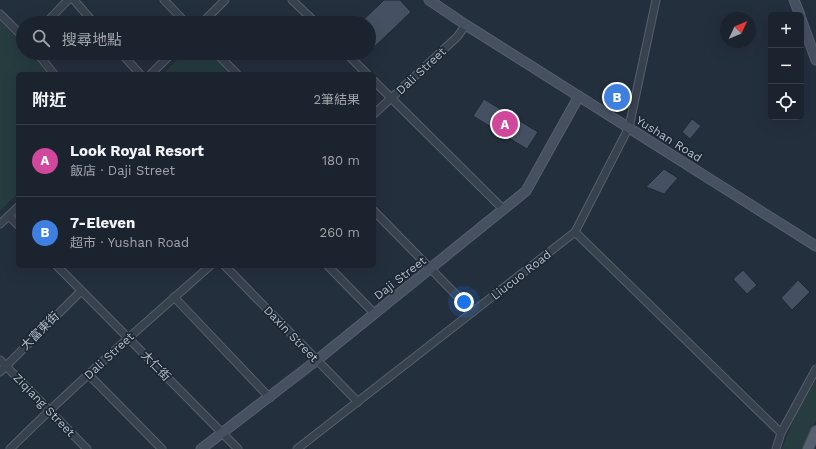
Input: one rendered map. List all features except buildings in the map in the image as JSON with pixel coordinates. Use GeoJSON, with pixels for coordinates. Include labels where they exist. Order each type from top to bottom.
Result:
{"type":"FeatureCollection","features":[{"type":"Feature","properties":{"kind":"main road"},"geometry":{"type":"LineString","coordinates":[[808,449],[816,431]]}},
{"type":"Feature","properties":{"kind":"street"},"geometry":{"type":"LineString","coordinates":[[53,16],[68,0]]}},
{"type":"Feature","properties":{"kind":"street"},"geometry":{"type":"LineString","coordinates":[[74,0],[88,16]]}},
{"type":"Feature","properties":{"kind":"street"},"geometry":{"type":"LineString","coordinates":[[164,0],[179,16]]}},
{"type":"Feature","properties":{"kind":"street"},"geometry":{"type":"LineString","coordinates":[[209,16],[225,0]]}},
{"type":"Feature","properties":{"kind":"street"},"geometry":{"type":"LineString","coordinates":[[292,0],[309,16]]}},
{"type":"Feature","properties":{"kind":"street","name":"Yushan Road"},"geometry":{"type":"LineString","coordinates":[[429,0],[466,26],[816,246]]}},
{"type":"Feature","properties":{"kind":"street","name":"Liucuo Road"},"geometry":{"type":"LineString","coordinates":[[297,449],[576,232],[629,128],[656,0]]}},
{"type":"Feature","properties":{"kind":"street"},"geometry":{"type":"LineString","coordinates":[[794,0],[799,12]]}},
{"type":"Feature","properties":{"kind":"street"},"geometry":{"type":"LineString","coordinates":[[0,14],[16,30]]}},
{"type":"Feature","properties":{"kind":"street","name":"Dali Street"},"geometry":{"type":"LineString","coordinates":[[376,112],[458,37],[466,26]]}},
{"type":"Feature","properties":{"kind":"street"},"geometry":{"type":"LineString","coordinates":[[804,26],[816,60]]}},
{"type":"Feature","properties":{"kind":"street"},"geometry":{"type":"LineString","coordinates":[[43,60],[52,72]]}},
{"type":"Feature","properties":{"kind":"street"},"geometry":{"type":"LineString","coordinates":[[127,60],[138,72]]}},
{"type":"Feature","properties":{"kind":"street"},"geometry":{"type":"LineString","coordinates":[[153,72],[165,60]]}},
{"type":"Feature","properties":{"kind":"street"},"geometry":{"type":"LineString","coordinates":[[223,60],[235,72]]}},
{"type":"Feature","properties":{"kind":"street"},"geometry":{"type":"LineString","coordinates":[[353,60],[365,72]]}},
{"type":"Feature","properties":{"kind":"street"},"geometry":{"type":"LineString","coordinates":[[376,83],[504,210]]}},
{"type":"Feature","properties":{"kind":"street","name":"Daji Street"},"geometry":{"type":"LineString","coordinates":[[201,449],[270,398],[526,191],[579,96]]}},
{"type":"Feature","properties":{"kind":"street"},"geometry":{"type":"LineString","coordinates":[[0,224],[16,209]]}},
{"type":"Feature","properties":{"kind":"street"},"geometry":{"type":"LineString","coordinates":[[376,213],[473,312]]}},
{"type":"Feature","properties":{"kind":"street"},"geometry":{"type":"LineString","coordinates":[[9,216],[16,223]]}},
{"type":"Feature","properties":{"kind":"street"},"geometry":{"type":"LineString","coordinates":[[576,232],[780,434]]}},
{"type":"Feature","properties":{"kind":"street","name":"大仁街"},"geometry":{"type":"LineString","coordinates":[[59,268],[238,449]]}},
{"type":"Feature","properties":{"kind":"street","name":"Dali Street"},"geometry":{"type":"LineString","coordinates":[[10,449],[49,410],[208,268]]}},
{"type":"Feature","properties":{"kind":"street","name":"Daxin Street"},"geometry":{"type":"LineString","coordinates":[[227,268],[358,402]]}},
{"type":"Feature","properties":{"kind":"street"},"geometry":{"type":"LineString","coordinates":[[330,268],[374,313]]}},
{"type":"Feature","properties":{"kind":"street","name":"大富東街"},"geometry":{"type":"LineString","coordinates":[[0,372],[81,290]]}},
{"type":"Feature","properties":{"kind":"street"},"geometry":{"type":"LineString","coordinates":[[174,298],[270,398]]}},
{"type":"Feature","properties":{"kind":"street","name":"Ziqiang Street"},"geometry":{"type":"LineString","coordinates":[[0,360],[87,449]]}},
{"type":"Feature","properties":{"kind":"street"},"geometry":{"type":"LineString","coordinates":[[776,449],[780,434],[816,369]]}},
{"type":"Feature","properties":{"kind":"street"},"geometry":{"type":"LineString","coordinates":[[89,375],[162,449]]}},
{"type":"Feature","properties":{"kind":"green space"},"geometry":{"type":"Polygon","coordinates":[[[0,21],[16,37],[16,60],[37,60],[46,72],[16,72],[16,195],[0,211],[0,21]]]}},
{"type":"Feature","properties":{"kind":"green space"},"geometry":{"type":"Polygon","coordinates":[[[177,60],[223,60],[235,72],[165,72],[177,60]]]}},
{"type":"Feature","properties":{"kind":"green space"},"geometry":{"type":"Polygon","coordinates":[[[816,380],[816,421],[803,449],[782,449],[796,414],[816,380]]]}},
{"type":"Feature","properties":{"kind":"place","name":"7-Eleven"},"geometry":{"type":"Point","coordinates":[617,97]}},
{"type":"Feature","properties":{"kind":"place","name":"Look Royal Resort"},"geometry":{"type":"Point","coordinates":[505,124]}}]}
